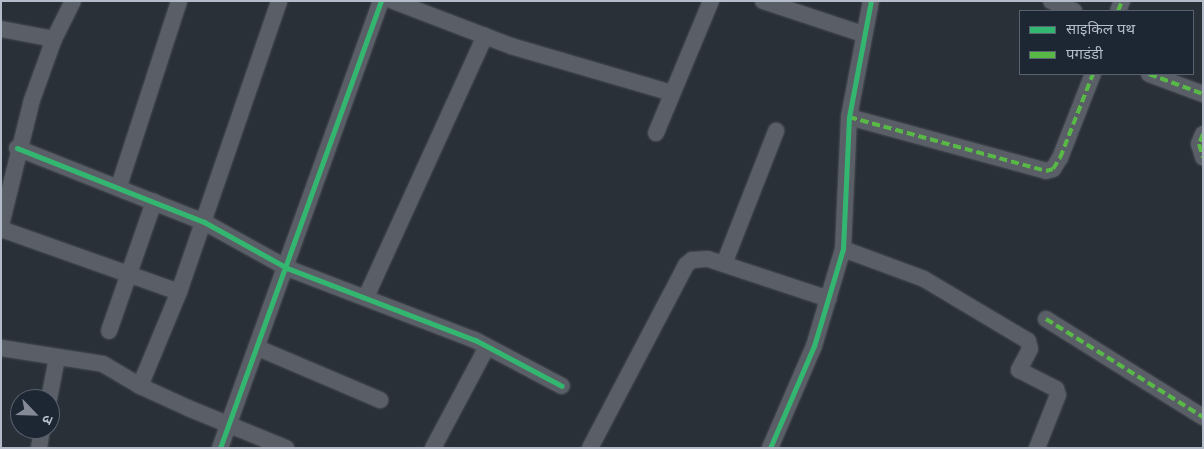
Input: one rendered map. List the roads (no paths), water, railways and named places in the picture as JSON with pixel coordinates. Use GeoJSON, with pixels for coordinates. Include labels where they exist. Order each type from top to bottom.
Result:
{"type":"FeatureCollection","features":[{"type":"Feature","properties":{"kind":"street"},"geometry":{"type":"LineString","coordinates":[[1,225],[18,148],[54,39],[73,1]]}},
{"type":"Feature","properties":{"kind":"street"},"geometry":{"type":"LineString","coordinates":[[119,186],[180,1]]}},
{"type":"Feature","properties":{"kind":"street"},"geometry":{"type":"LineString","coordinates":[[140,386],[179,292],[280,1]]}},
{"type":"Feature","properties":{"kind":"street"},"geometry":{"type":"LineString","coordinates":[[220,448],[258,348],[381,1]]}},
{"type":"Feature","properties":{"kind":"street"},"geometry":{"type":"LineString","coordinates":[[393,1],[485,36],[672,94]]}},
{"type":"Feature","properties":{"kind":"street"},"geometry":{"type":"LineString","coordinates":[[656,133],[711,1]]}},
{"type":"Feature","properties":{"kind":"street"},"geometry":{"type":"LineString","coordinates":[[763,1],[863,34]]}},
{"type":"Feature","properties":{"kind":"street"},"geometry":{"type":"LineString","coordinates":[[770,448],[814,346],[842,249],[849,117],[863,34],[871,1]]}},
{"type":"Feature","properties":{"kind":"street"},"geometry":{"type":"LineString","coordinates":[[1,29],[54,39]]}},
{"type":"Feature","properties":{"kind":"street"},"geometry":{"type":"LineString","coordinates":[[366,297],[485,36]]}},
{"type":"Feature","properties":{"kind":"street"},"geometry":{"type":"LineString","coordinates":[[849,117],[1046,171],[1053,169],[1060,158],[1093,75]]}},
{"type":"Feature","properties":{"kind":"street"},"geometry":{"type":"LineString","coordinates":[[1153,75],[1203,94]]}},
{"type":"Feature","properties":{"kind":"street"},"geometry":{"type":"LineString","coordinates":[[724,264],[776,132]]}},
{"type":"Feature","properties":{"kind":"street"},"geometry":{"type":"LineString","coordinates":[[1203,134],[1199,144],[1203,157]]}},
{"type":"Feature","properties":{"kind":"street"},"geometry":{"type":"LineString","coordinates":[[18,148],[119,186],[204,222],[286,268],[366,297],[486,347],[562,386]]}},
{"type":"Feature","properties":{"kind":"street"},"geometry":{"type":"LineString","coordinates":[[109,331],[154,202]]}},
{"type":"Feature","properties":{"kind":"street"},"geometry":{"type":"LineString","coordinates":[[1,229],[129,276],[179,292]]}},
{"type":"Feature","properties":{"kind":"street"},"geometry":{"type":"LineString","coordinates":[[842,249],[924,279],[1028,341],[1030,349],[1019,370],[1056,389],[1058,394],[1037,448]]}},
{"type":"Feature","properties":{"kind":"street"},"geometry":{"type":"LineString","coordinates":[[590,448],[686,265],[698,258],[724,264],[829,299]]}},
{"type":"Feature","properties":{"kind":"street"},"geometry":{"type":"LineString","coordinates":[[1046,319],[1203,417]]}},
{"type":"Feature","properties":{"kind":"street"},"geometry":{"type":"LineString","coordinates":[[433,448],[486,347]]}},
{"type":"Feature","properties":{"kind":"street"},"geometry":{"type":"LineString","coordinates":[[1,348],[103,364],[140,386],[286,448]]}},
{"type":"Feature","properties":{"kind":"street"},"geometry":{"type":"LineString","coordinates":[[258,348],[380,400]]}},
{"type":"Feature","properties":{"kind":"street"},"geometry":{"type":"LineString","coordinates":[[51,389],[57,358]]}}]}
